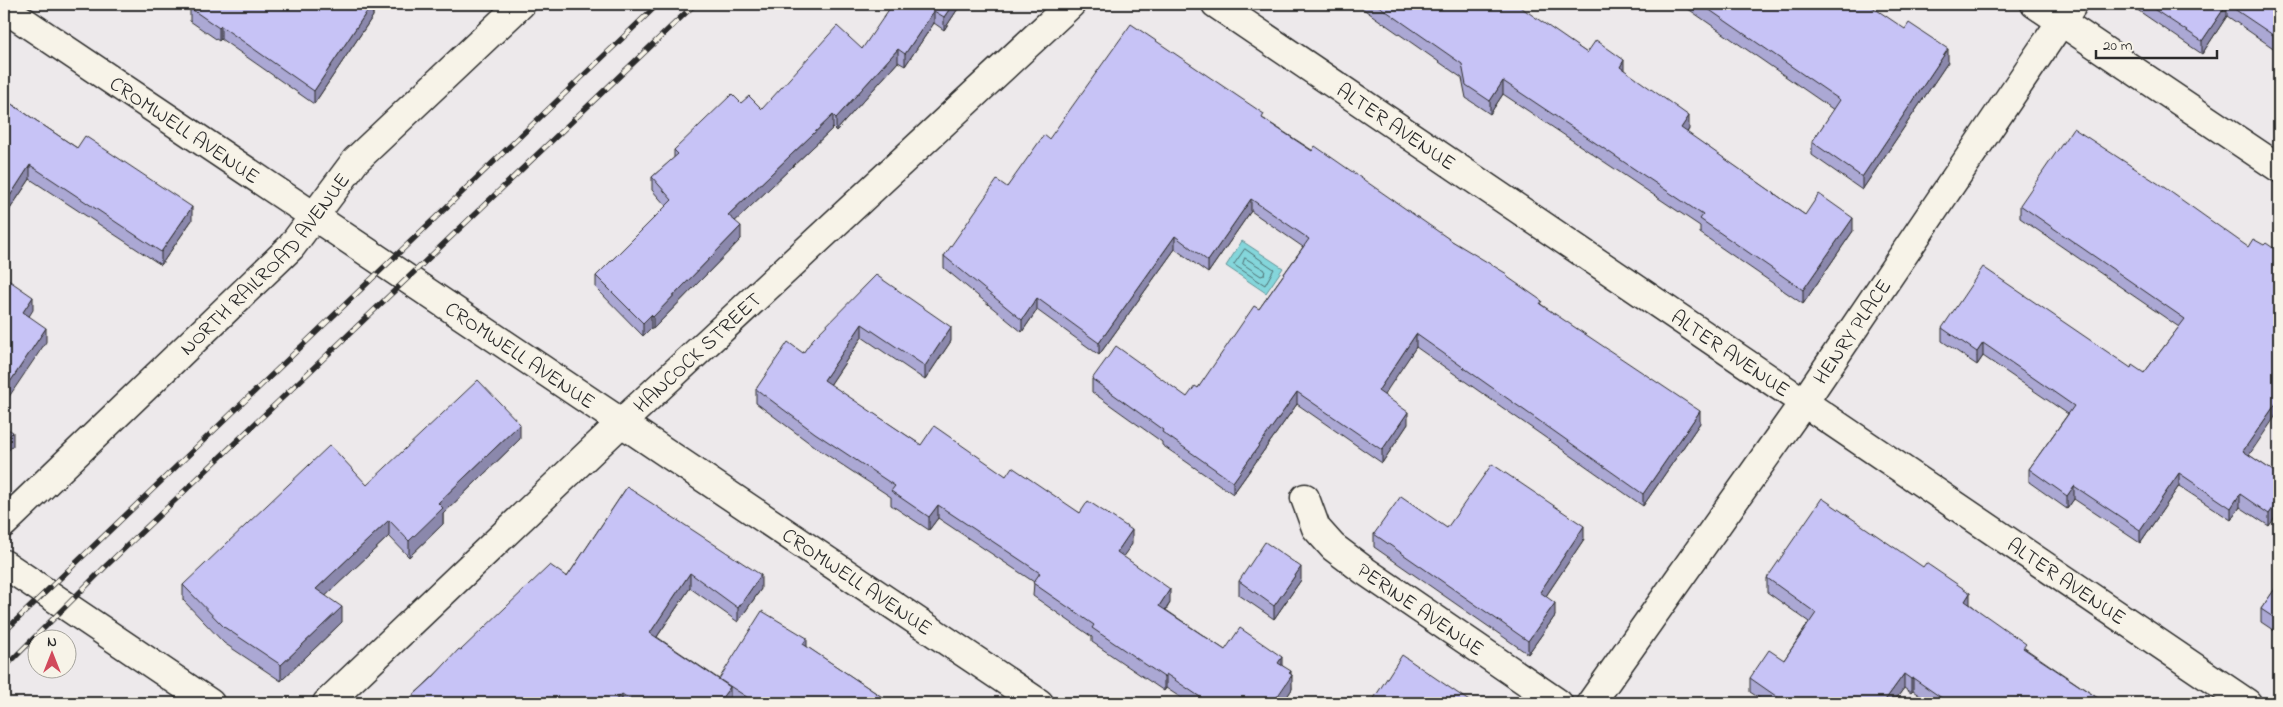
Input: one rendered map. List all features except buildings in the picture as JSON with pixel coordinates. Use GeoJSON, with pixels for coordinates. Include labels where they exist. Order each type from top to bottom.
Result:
{"type":"FeatureCollection","features":[{"type":"Feature","properties":{"kind":"street","name":"NORTH RAILROAD AVENUE"},"geometry":{"type":"LineString","coordinates":[[4,523],[291,247],[356,160],[521,4]]}},
{"type":"Feature","properties":{"kind":"street","name":"HANCOCK STREET"},"geometry":{"type":"LineString","coordinates":[[327,703],[622,422],[1071,4]]}},
{"type":"Feature","properties":{"kind":"street","name":"ALTER AVENUE"},"geometry":{"type":"LineString","coordinates":[[1216,4],[2247,703]]}},
{"type":"Feature","properties":{"kind":"street"},"geometry":{"type":"LineString","coordinates":[[2035,4],[2067,12],[2279,168]]}},
{"type":"Feature","properties":{"kind":"street","name":"CROMWELL AVENUE"},"geometry":{"type":"LineString","coordinates":[[4,8],[1039,703]]}},
{"type":"Feature","properties":{"kind":"street","name":"HENRY PLACE"},"geometry":{"type":"LineString","coordinates":[[1591,703],[1804,402],[2067,12]]}},
{"type":"Feature","properties":{"kind":"street","name":"PERINE AVENUE"},"geometry":{"type":"LineString","coordinates":[[1305,498],[1316,528],[1333,547],[1558,703]]}},
{"type":"Feature","properties":{"kind":"street"},"geometry":{"type":"LineString","coordinates":[[4,564],[210,703]]}},
{"type":"Feature","properties":{"kind":"water"},"geometry":{"type":"Polygon","coordinates":[[[1242,241],[1283,268],[1266,293],[1226,266],[1242,241]]]}},
{"type":"Feature","properties":{"kind":"railway"},"geometry":{"type":"LineString","coordinates":[[4,632],[658,4]]}},
{"type":"Feature","properties":{"kind":"railway"},"geometry":{"type":"LineString","coordinates":[[4,668],[107,565],[695,4]]}}]}
